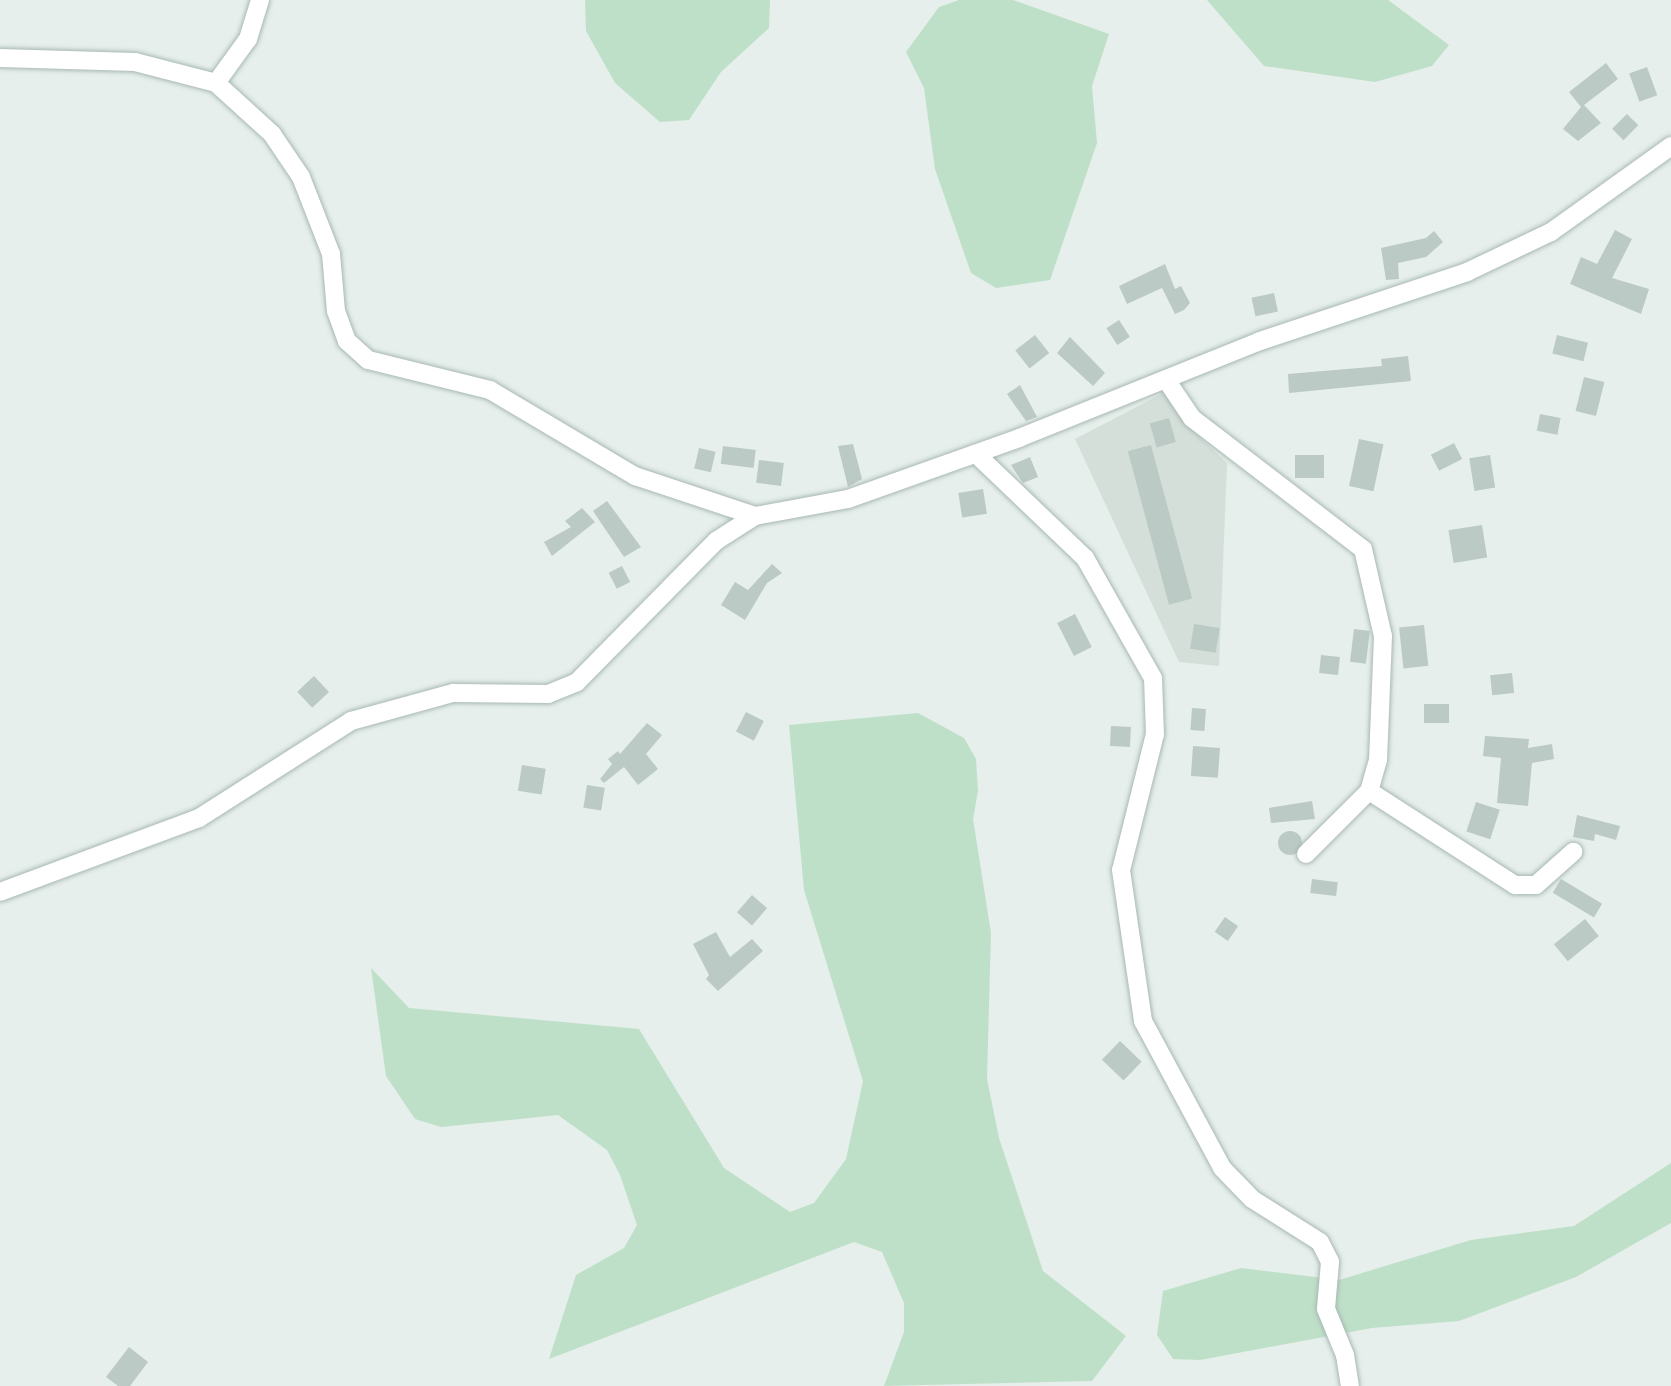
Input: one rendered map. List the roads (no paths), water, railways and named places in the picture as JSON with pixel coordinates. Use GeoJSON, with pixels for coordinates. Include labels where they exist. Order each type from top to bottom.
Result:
{"type":"FeatureCollection","features":[{"type":"Feature","properties":{"kind":"street"},"geometry":{"type":"LineString","coordinates":[[216,83],[248,39],[260,0]]}},
{"type":"Feature","properties":{"kind":"street"},"geometry":{"type":"LineString","coordinates":[[0,58],[135,62],[216,83],[265,126],[301,177],[331,254],[336,311],[347,341],[369,360],[490,390],[635,476],[755,516]]}},
{"type":"Feature","properties":{"kind":"street"},"geometry":{"type":"LineString","coordinates":[[0,892],[199,818],[351,721],[453,693],[548,694],[577,682],[716,541],[755,516],[848,499],[976,454],[1167,381],[1260,341],[1513,251],[1551,232],[1671,146]]}},
{"type":"Feature","properties":{"kind":"street"},"geometry":{"type":"LineString","coordinates":[[1167,381],[1192,418],[1363,549],[1383,636],[1383,710],[1369,791],[1306,854]]}},
{"type":"Feature","properties":{"kind":"street"},"geometry":{"type":"LineString","coordinates":[[976,454],[1085,558],[1153,678],[1155,734],[1121,870],[1143,1021],[1221,1168],[1251,1199],[1320,1242],[1330,1262],[1326,1309],[1345,1355],[1350,1386]]}},
{"type":"Feature","properties":{"kind":"street"},"geometry":{"type":"LineString","coordinates":[[1369,791],[1515,885],[1536,885],[1573,852]]}}]}
